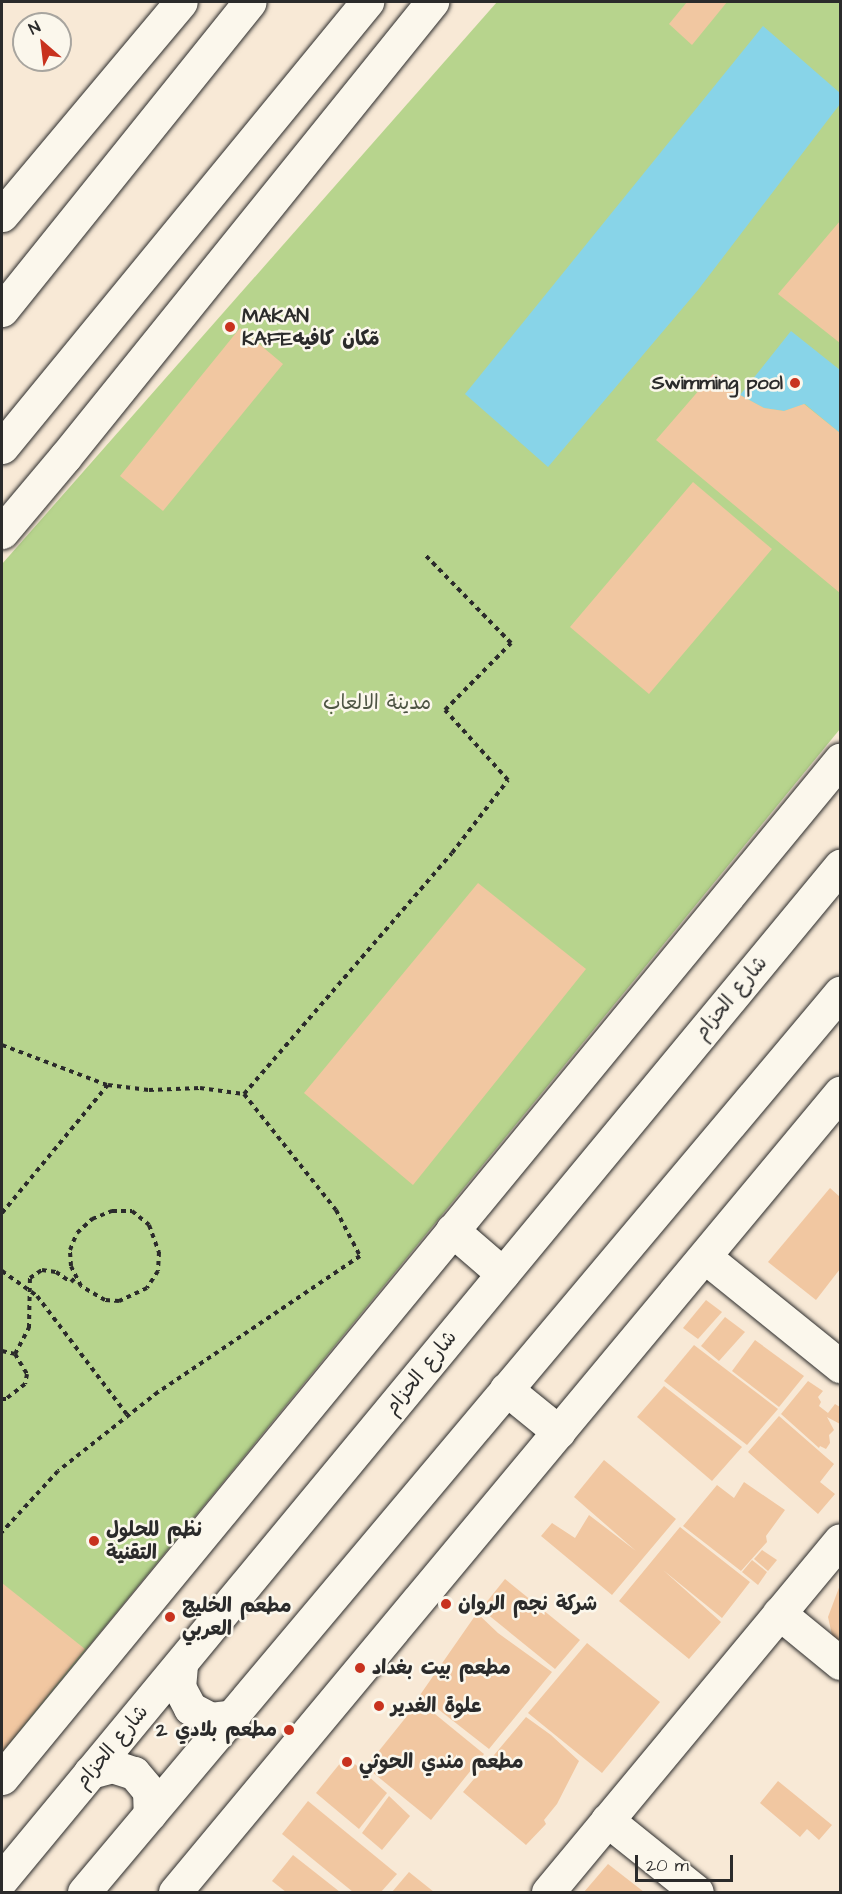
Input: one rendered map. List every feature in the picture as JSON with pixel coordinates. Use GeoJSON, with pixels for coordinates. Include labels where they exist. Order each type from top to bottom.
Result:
{"type":"FeatureCollection","features":[{"type":"Feature","properties":{"kind":"main road"},"geometry":{"type":"LineString","coordinates":[[2,215],[181,2]]}},
{"type":"Feature","properties":{"kind":"main road"},"geometry":{"type":"LineString","coordinates":[[2,310],[250,2]]}},
{"type":"Feature","properties":{"kind":"main road"},"geometry":{"type":"LineString","coordinates":[[2,447],[367,2]]}},
{"type":"Feature","properties":{"kind":"main road"},"geometry":{"type":"LineString","coordinates":[[2,532],[432,2]]}},
{"type":"Feature","properties":{"kind":"main road"},"geometry":{"type":"LineString","coordinates":[[2,1778],[840,760]]}},
{"type":"Feature","properties":{"kind":"main road","name":"شارع الحزام"},"geometry":{"type":"LineString","coordinates":[[2,1879],[182,1665],[840,866]]}},
{"type":"Feature","properties":{"kind":"main road"},"geometry":{"type":"LineString","coordinates":[[84,1893],[840,993]]}},
{"type":"Feature","properties":{"kind":"main road"},"geometry":{"type":"LineString","coordinates":[[175,1893],[840,1093]]}},
{"type":"Feature","properties":{"kind":"main road"},"geometry":{"type":"LineString","coordinates":[[452,1230],[503,1274]]}},
{"type":"Feature","properties":{"kind":"main road"},"geometry":{"type":"LineString","coordinates":[[705,1257],[840,1366]]}},
{"type":"Feature","properties":{"kind":"main road"},"geometry":{"type":"LineString","coordinates":[[506,1389],[559,1432]]}},
{"type":"Feature","properties":{"kind":"main road"},"geometry":{"type":"LineString","coordinates":[[548,1893],[840,1540]]}},
{"type":"Feature","properties":{"kind":"main road"},"geometry":{"type":"LineString","coordinates":[[779,1613],[840,1663]]}},
{"type":"Feature","properties":{"kind":"main road"},"geometry":{"type":"LineString","coordinates":[[182,1665],[179,1688],[190,1708],[211,1719],[234,1716]]}},
{"type":"Feature","properties":{"kind":"main road"},"geometry":{"type":"LineString","coordinates":[[90,1772],[112,1766],[134,1773],[148,1791],[150,1814]]}},
{"type":"Feature","properties":{"kind":"main road"},"geometry":{"type":"LineString","coordinates":[[607,1820],[697,1893]]}},
{"type":"Feature","properties":{"kind":"path"},"geometry":{"type":"LineString","coordinates":[[244,1094],[452,853],[508,780],[445,710],[511,643],[426,556]]}},
{"type":"Feature","properties":{"kind":"path"},"geometry":{"type":"LineString","coordinates":[[2,1045],[108,1085],[149,1090],[200,1088],[244,1094],[336,1210],[360,1256],[158,1392],[58,1471],[2,1532]]}},
{"type":"Feature","properties":{"kind":"path"},"geometry":{"type":"LineString","coordinates":[[2,1213],[108,1085]]}},
{"type":"Feature","properties":{"kind":"path"},"geometry":{"type":"LineString","coordinates":[[112,1211],[132,1211],[149,1225],[159,1252],[158,1271],[147,1288],[128,1299],[105,1300],[81,1286],[76,1277],[70,1250],[77,1233],[92,1219],[112,1211]]}},
{"type":"Feature","properties":{"kind":"path"},"geometry":{"type":"LineString","coordinates":[[15,1353],[29,1328],[30,1278],[42,1270],[56,1272],[70,1282],[76,1277]]}},
{"type":"Feature","properties":{"kind":"path"},"geometry":{"type":"LineString","coordinates":[[2,1271],[29,1289],[128,1416]]}},
{"type":"Feature","properties":{"kind":"path"},"geometry":{"type":"LineString","coordinates":[[2,1352],[15,1353]]}},
{"type":"Feature","properties":{"kind":"path"},"geometry":{"type":"LineString","coordinates":[[2,1399],[6,1399],[25,1384],[27,1374],[15,1353]]}},
{"type":"Feature","properties":{"kind":"green space","name":"مدينة الالعاب"},"geometry":{"type":"Polygon","coordinates":[[[497,2],[840,2],[840,729],[2,1752],[2,564],[497,2]]]}},
{"type":"Feature","properties":{"kind":"water"},"geometry":{"type":"Polygon","coordinates":[[[763,26],[840,93],[840,104],[698,290],[548,467],[465,394],[763,26]]]}},
{"type":"Feature","properties":{"kind":"water","name":"Swimming pool"},"geometry":{"type":"Polygon","coordinates":[[[791,331],[840,370],[840,433],[805,404],[784,411],[764,408],[740,395],[791,331]]]}},
{"type":"Feature","properties":{"kind":"building"},"geometry":{"type":"Polygon","coordinates":[[[687,2],[727,2],[692,45],[669,24],[687,2]]]}},
{"type":"Feature","properties":{"kind":"building"},"geometry":{"type":"Polygon","coordinates":[[[840,221],[840,343],[778,294],[840,221]]]}},
{"type":"Feature","properties":{"kind":"building"},"geometry":{"type":"Polygon","coordinates":[[[240,328],[283,364],[163,511],[120,476],[240,328]]]}},
{"type":"Feature","properties":{"kind":"building"},"geometry":{"type":"Polygon","coordinates":[[[713,374],[740,395],[764,408],[784,411],[804,404],[840,433],[840,593],[656,440],[713,374]]]}},
{"type":"Feature","properties":{"kind":"building"},"geometry":{"type":"Polygon","coordinates":[[[693,482],[772,549],[649,694],[570,627],[693,482]]]}},
{"type":"Feature","properties":{"kind":"building"},"geometry":{"type":"Polygon","coordinates":[[[478,883],[586,969],[413,1185],[304,1093],[478,883]]]}},
{"type":"Feature","properties":{"kind":"building"},"geometry":{"type":"Polygon","coordinates":[[[830,1188],[840,1197],[840,1269],[816,1300],[768,1262],[830,1188]]]}},
{"type":"Feature","properties":{"kind":"building"},"geometry":{"type":"Polygon","coordinates":[[[706,1300],[722,1312],[698,1339],[683,1328],[706,1300]]]}},
{"type":"Feature","properties":{"kind":"building"},"geometry":{"type":"Polygon","coordinates":[[[725,1317],[745,1332],[719,1361],[701,1346],[725,1317]]]}},
{"type":"Feature","properties":{"kind":"building"},"geometry":{"type":"Polygon","coordinates":[[[755,1340],[804,1376],[779,1407],[732,1371],[755,1340]]]}},
{"type":"Feature","properties":{"kind":"building"},"geometry":{"type":"Polygon","coordinates":[[[694,1345],[778,1409],[747,1445],[664,1381],[694,1345]]]}},
{"type":"Feature","properties":{"kind":"building"},"geometry":{"type":"Polygon","coordinates":[[[808,1381],[823,1391],[818,1397],[821,1402],[819,1406],[828,1413],[835,1404],[840,1407],[840,1424],[827,1417],[834,1430],[829,1435],[830,1443],[826,1449],[820,1446],[819,1448],[781,1414],[808,1381]]]}},
{"type":"Feature","properties":{"kind":"building"},"geometry":{"type":"Polygon","coordinates":[[[664,1386],[742,1447],[712,1481],[637,1417],[664,1386]]]}},
{"type":"Feature","properties":{"kind":"building"},"geometry":{"type":"Polygon","coordinates":[[[779,1416],[834,1464],[820,1482],[835,1494],[818,1514],[748,1452],[779,1416]]]}},
{"type":"Feature","properties":{"kind":"building"},"geometry":{"type":"Polygon","coordinates":[[[604,1460],[676,1519],[612,1595],[541,1536],[552,1523],[575,1538],[589,1515],[636,1551],[574,1497],[604,1460]]]}},
{"type":"Feature","properties":{"kind":"building"},"geometry":{"type":"Polygon","coordinates":[[[744,1482],[785,1510],[766,1536],[767,1542],[741,1571],[683,1526],[717,1485],[734,1498],[744,1482]]]}},
{"type":"Feature","properties":{"kind":"building"},"geometry":{"type":"Polygon","coordinates":[[[680,1527],[750,1582],[722,1618],[663,1570],[721,1622],[689,1659],[619,1601],[680,1527]]]}},
{"type":"Feature","properties":{"kind":"building"},"geometry":{"type":"Polygon","coordinates":[[[762,1550],[777,1560],[768,1571],[754,1559],[762,1550]]]}},
{"type":"Feature","properties":{"kind":"building"},"geometry":{"type":"Polygon","coordinates":[[[752,1560],[767,1572],[758,1585],[742,1572],[752,1560]]]}},
{"type":"Feature","properties":{"kind":"building"},"geometry":{"type":"Polygon","coordinates":[[[505,1579],[580,1640],[555,1669],[481,1609],[505,1579]]]}},
{"type":"Feature","properties":{"kind":"building"},"geometry":{"type":"Polygon","coordinates":[[[2,1583],[85,1649],[2,1752],[2,1583]]]}},
{"type":"Feature","properties":{"kind":"building"},"geometry":{"type":"Polygon","coordinates":[[[840,1585],[840,1642],[832,1635],[828,1617],[840,1585]]]}},
{"type":"Feature","properties":{"kind":"building"},"geometry":{"type":"Polygon","coordinates":[[[477,1613],[498,1633],[552,1672],[489,1749],[420,1695],[477,1613]]]}},
{"type":"Feature","properties":{"kind":"building"},"geometry":{"type":"Polygon","coordinates":[[[587,1643],[660,1702],[602,1773],[528,1713],[587,1643]]]}},
{"type":"Feature","properties":{"kind":"building"},"geometry":{"type":"Polygon","coordinates":[[[419,1701],[484,1754],[431,1820],[366,1767],[419,1701]]]}},
{"type":"Feature","properties":{"kind":"building"},"geometry":{"type":"Polygon","coordinates":[[[526,1717],[551,1735],[579,1761],[557,1804],[544,1820],[546,1824],[526,1845],[463,1792],[526,1717]]]}},
{"type":"Feature","properties":{"kind":"building"},"geometry":{"type":"Polygon","coordinates":[[[346,1756],[387,1793],[359,1829],[316,1793],[346,1756]]]}},
{"type":"Feature","properties":{"kind":"building"},"geometry":{"type":"Polygon","coordinates":[[[778,1781],[832,1825],[819,1840],[807,1829],[800,1837],[760,1803],[778,1781]]]}},
{"type":"Feature","properties":{"kind":"building"},"geometry":{"type":"Polygon","coordinates":[[[389,1796],[410,1816],[382,1850],[362,1833],[389,1796]]]}},
{"type":"Feature","properties":{"kind":"building"},"geometry":{"type":"Polygon","coordinates":[[[308,1801],[397,1874],[381,1892],[353,1892],[282,1834],[308,1801]]]}},
{"type":"Feature","properties":{"kind":"building"},"geometry":{"type":"Polygon","coordinates":[[[293,1855],[340,1892],[286,1892],[272,1881],[293,1855]]]}},
{"type":"Feature","properties":{"kind":"building"},"geometry":{"type":"Polygon","coordinates":[[[608,1864],[644,1892],[584,1892],[608,1864]]]}},
{"type":"Feature","properties":{"kind":"building"},"geometry":{"type":"Polygon","coordinates":[[[409,1872],[434,1892],[392,1892],[409,1872]]]}},
{"type":"Feature","properties":{"kind":"place","name":"MAKAN KAFEمٓكان كافيه"},"geometry":{"type":"Point","coordinates":[230,327]}},
{"type":"Feature","properties":{"kind":"place","name":"Swimming pool"},"geometry":{"type":"Point","coordinates":[795,383]}},
{"type":"Feature","properties":{"kind":"place","name":"نظم للحلول التقنية"},"geometry":{"type":"Point","coordinates":[94,1541]}},
{"type":"Feature","properties":{"kind":"place","name":"شركة نجم الروان"},"geometry":{"type":"Point","coordinates":[446,1604]}},
{"type":"Feature","properties":{"kind":"place","name":"مطعم الخليج العربي"},"geometry":{"type":"Point","coordinates":[170,1617]}},
{"type":"Feature","properties":{"kind":"place","name":"مطعم بيت بغداد"},"geometry":{"type":"Point","coordinates":[360,1668]}},
{"type":"Feature","properties":{"kind":"place","name":"علوة الغدير"},"geometry":{"type":"Point","coordinates":[379,1706]}},
{"type":"Feature","properties":{"kind":"place","name":"مطعم بلادي 2"},"geometry":{"type":"Point","coordinates":[289,1730]}},
{"type":"Feature","properties":{"kind":"place","name":"مطعم مندي الحوثي"},"geometry":{"type":"Point","coordinates":[347,1762]}}]}
